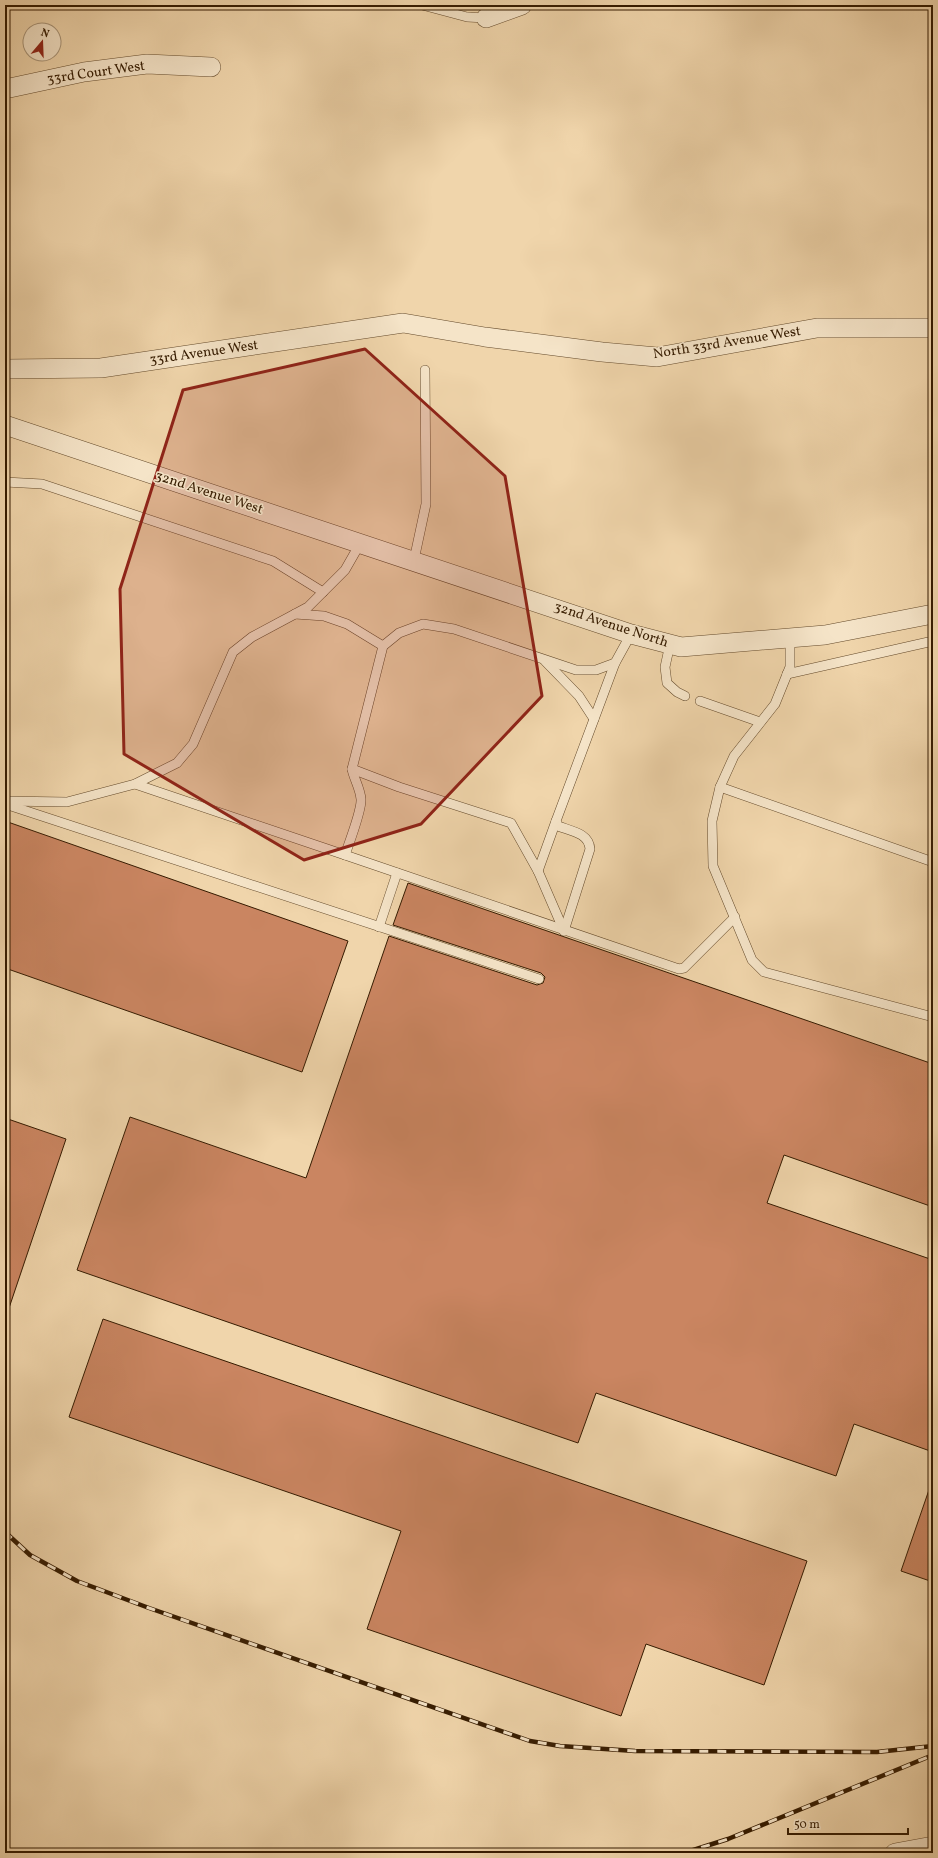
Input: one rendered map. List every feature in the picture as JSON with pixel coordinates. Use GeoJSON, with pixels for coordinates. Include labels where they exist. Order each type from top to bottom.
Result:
{"type":"FeatureCollection","features":[{"type":"Feature","properties":{"kind":"street"},"geometry":{"type":"LineString","coordinates":[[486,18],[522,5]]}},
{"type":"Feature","properties":{"kind":"street","name":"33rd Court West"},"geometry":{"type":"LineString","coordinates":[[5,89],[84,72],[147,64],[211,67]]}},
{"type":"Feature","properties":{"kind":"street","name":"North 33rd Avenue West"},"geometry":{"type":"LineString","coordinates":[[403,323],[485,337],[602,352],[657,357],[817,328],[933,328]]}},
{"type":"Feature","properties":{"kind":"street","name":"33rd Avenue West"},"geometry":{"type":"LineString","coordinates":[[5,369],[101,368],[403,323]]}},
{"type":"Feature","properties":{"kind":"street","name":"32nd Avenue West"},"geometry":{"type":"LineString","coordinates":[[5,425],[414,560]]}},
{"type":"Feature","properties":{"kind":"street","name":"32nd Avenue North"},"geometry":{"type":"LineString","coordinates":[[414,560],[631,634],[681,647],[826,635],[933,614]]}},
{"type":"Feature","properties":{"kind":"street"},"geometry":{"type":"LineString","coordinates":[[895,1853],[933,1846]]}},
{"type":"Feature","properties":{"kind":"lane"},"geometry":{"type":"LineString","coordinates":[[422,5],[467,17],[486,18]]}},
{"type":"Feature","properties":{"kind":"lane"},"geometry":{"type":"LineString","coordinates":[[414,560],[426,504],[425,370]]}},
{"type":"Feature","properties":{"kind":"lane"},"geometry":{"type":"LineString","coordinates":[[5,482],[42,484],[273,561],[323,592]]}},
{"type":"Feature","properties":{"kind":"lane"},"geometry":{"type":"LineString","coordinates":[[5,801],[67,802],[135,784],[177,763],[193,744],[233,652],[252,637],[308,607],[345,570],[361,542]]}},
{"type":"Feature","properties":{"kind":"lane"},"geometry":{"type":"LineString","coordinates":[[295,614],[324,616],[347,624],[383,646]]}},
{"type":"Feature","properties":{"kind":"lane"},"geometry":{"type":"LineString","coordinates":[[345,855],[361,800],[359,788],[354,778],[352,769],[383,646],[399,633],[423,624],[454,629],[576,670],[596,670],[615,663]]}},
{"type":"Feature","properties":{"kind":"lane"},"geometry":{"type":"LineString","coordinates":[[538,871],[615,663],[631,634]]}},
{"type":"Feature","properties":{"kind":"lane"},"geometry":{"type":"LineString","coordinates":[[790,638],[790,667],[775,704],[734,756],[720,787],[712,821],[713,866],[752,960],[764,972],[933,1017]]}},
{"type":"Feature","properties":{"kind":"lane"},"geometry":{"type":"LineString","coordinates":[[787,674],[933,641]]}},
{"type":"Feature","properties":{"kind":"lane"},"geometry":{"type":"LineString","coordinates":[[670,644],[665,667],[667,683],[677,692],[685,696]]}},
{"type":"Feature","properties":{"kind":"lane"},"geometry":{"type":"LineString","coordinates":[[541,658],[579,696],[594,719]]}},
{"type":"Feature","properties":{"kind":"lane"},"geometry":{"type":"LineString","coordinates":[[700,701],[760,722]]}},
{"type":"Feature","properties":{"kind":"lane"},"geometry":{"type":"LineString","coordinates":[[352,769],[399,787],[510,822],[538,871],[564,931]]}},
{"type":"Feature","properties":{"kind":"lane"},"geometry":{"type":"LineString","coordinates":[[135,784],[564,931],[682,969],[735,917]]}},
{"type":"Feature","properties":{"kind":"lane"},"geometry":{"type":"LineString","coordinates":[[720,787],[933,862]]}},
{"type":"Feature","properties":{"kind":"lane"},"geometry":{"type":"LineString","coordinates":[[5,804],[539,979]]}},
{"type":"Feature","properties":{"kind":"lane"},"geometry":{"type":"LineString","coordinates":[[556,821],[558,826],[586,837],[590,841],[590,849],[564,931]]}},
{"type":"Feature","properties":{"kind":"lane"},"geometry":{"type":"LineString","coordinates":[[379,927],[397,874]]}},
{"type":"Feature","properties":{"kind":"highlighted area"},"geometry":{"type":"Polygon","coordinates":[[[365,349],[505,476],[542,696],[421,824],[304,860],[124,754],[120,589],[183,390],[365,349]]]}},
{"type":"Feature","properties":{"kind":"building"},"geometry":{"type":"Polygon","coordinates":[[[5,821],[348,941],[302,1072],[5,968],[5,821]]]}},
{"type":"Feature","properties":{"kind":"building"},"geometry":{"type":"Polygon","coordinates":[[[408,883],[933,1064],[933,1207],[784,1155],[767,1203],[933,1260],[933,1452],[854,1424],[836,1476],[596,1393],[578,1443],[77,1270],[130,1117],[306,1178],[389,936],[537,985],[543,983],[545,977],[541,973],[393,925],[408,883]]]}},
{"type":"Feature","properties":{"kind":"building"},"geometry":{"type":"Polygon","coordinates":[[[5,1118],[66,1139],[7,1314],[5,1314],[5,1118]]]}},
{"type":"Feature","properties":{"kind":"building"},"geometry":{"type":"Polygon","coordinates":[[[103,1319],[807,1561],[764,1685],[646,1644],[621,1716],[367,1629],[401,1531],[69,1417],[103,1319]]]}},
{"type":"Feature","properties":{"kind":"building"},"geometry":{"type":"Polygon","coordinates":[[[931,1484],[933,1484],[933,1582],[901,1571],[931,1484]]]}},
{"type":"Feature","properties":{"kind":"railway"},"geometry":{"type":"LineString","coordinates":[[5,1532],[30,1555],[77,1581],[149,1608],[530,1741],[560,1746],[635,1751],[877,1752],[933,1746]]}},
{"type":"Feature","properties":{"kind":"railway"},"geometry":{"type":"LineString","coordinates":[[684,1853],[728,1839],[933,1755]]}}]}
